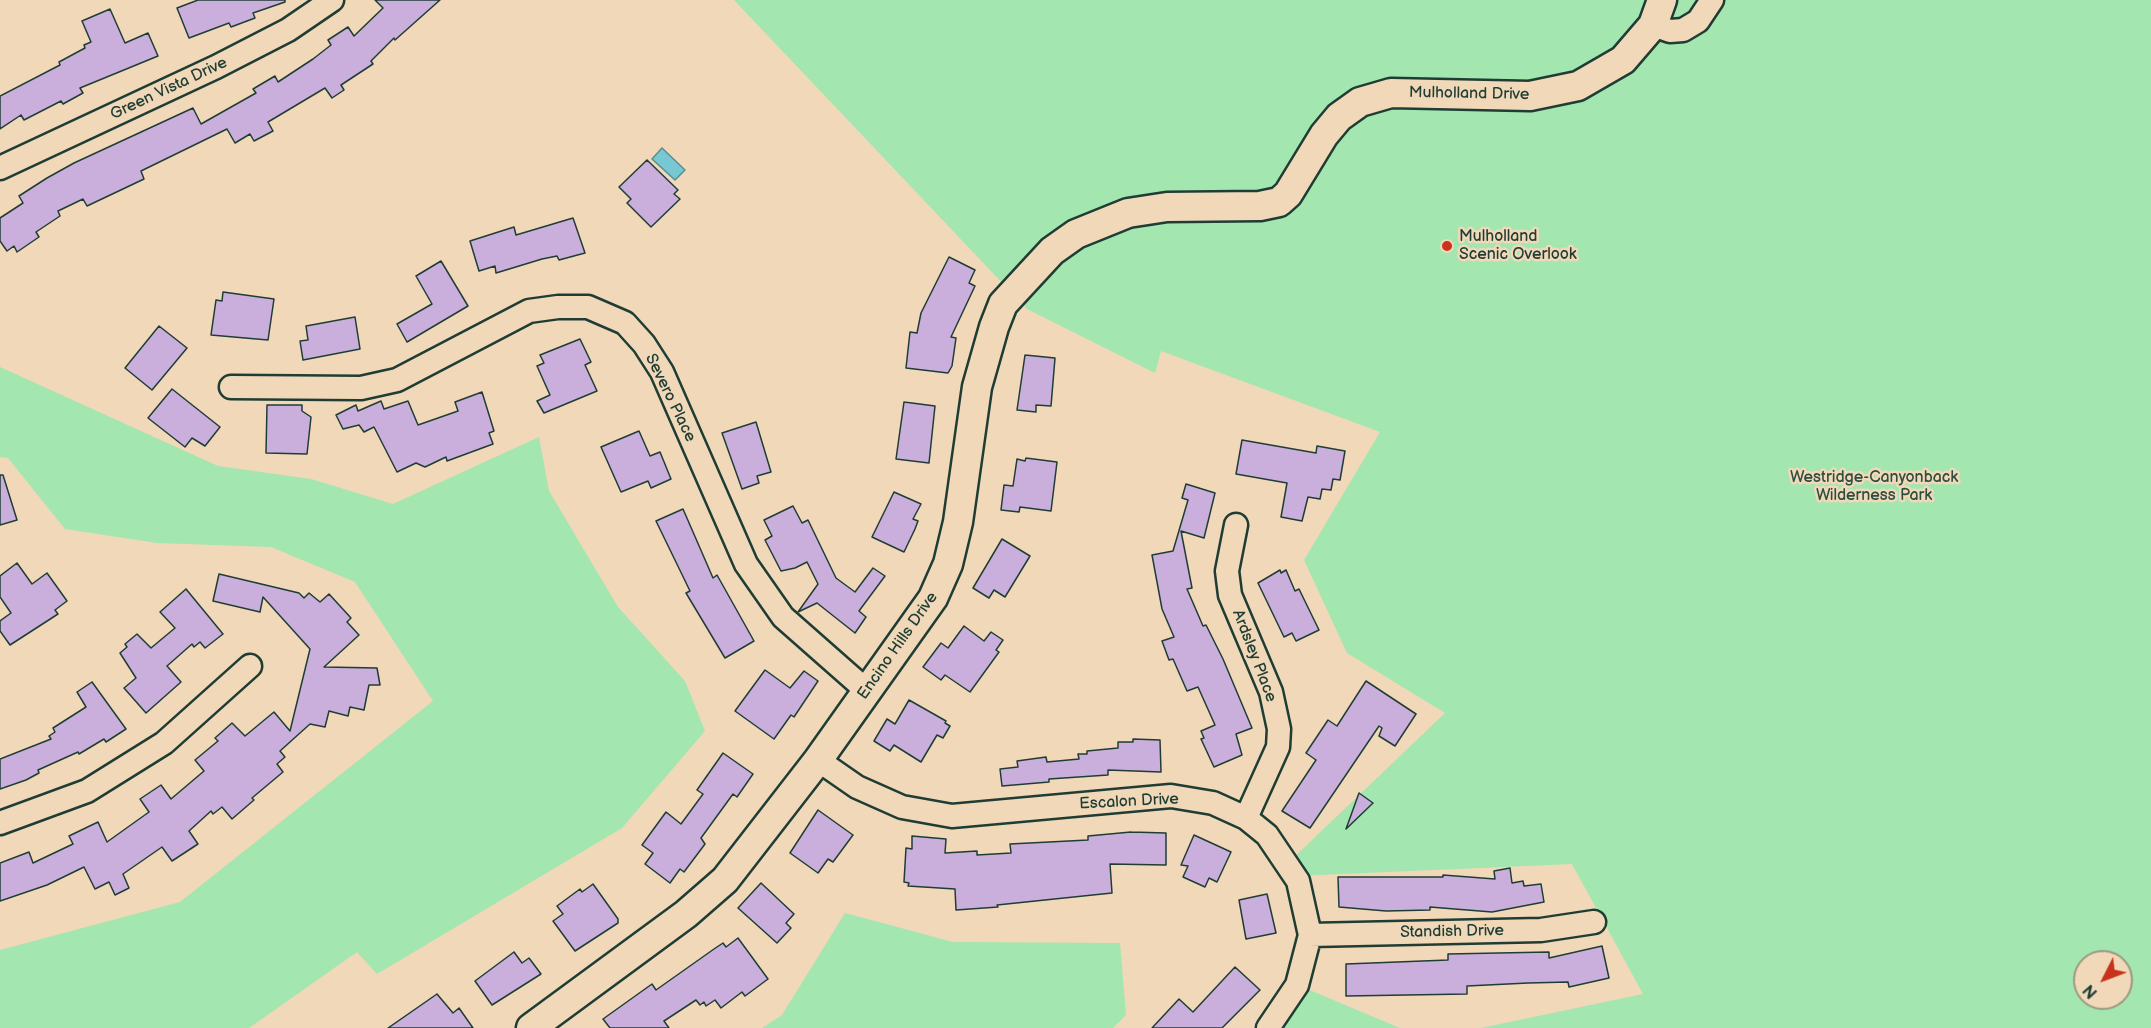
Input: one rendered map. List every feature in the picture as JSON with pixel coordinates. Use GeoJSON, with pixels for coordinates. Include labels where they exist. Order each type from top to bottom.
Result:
{"type":"FeatureCollection","features":[{"type":"Feature","properties":{"kind":"main road","name":"Mulholland Drive"},"geometry":{"type":"LineString","coordinates":[[1285,198],[1324,135],[1339,117],[1360,102],[1391,93],[1530,96],[1578,86],[1623,60],[1658,13]]}},
{"type":"Feature","properties":{"kind":"main road","name":"Encino Hills Drive"},"geometry":{"type":"LineString","coordinates":[[531,1028],[686,914],[725,880],[818,760],[933,598],[948,564],[958,522],[977,387],[1003,304],[1018,285],[1052,251],[1076,234],[1128,213],[1167,207],[1260,206],[1285,198]]}},
{"type":"Feature","properties":{"kind":"street","name":"Green Vista Drive"},"geometry":{"type":"LineString","coordinates":[[0,168],[216,67],[288,30],[332,0]]}},
{"type":"Feature","properties":{"kind":"street"},"geometry":{"type":"LineString","coordinates":[[1658,13],[1670,31],[1683,30],[1698,21],[1712,0]]}},
{"type":"Feature","properties":{"kind":"street","name":"Severo Place"},"geometry":{"type":"LineString","coordinates":[[231,387],[361,388],[397,380],[529,311],[558,307],[588,308],[625,323],[644,344],[662,372],[746,564],[783,617],[867,691]]}},
{"type":"Feature","properties":{"kind":"street","name":"Ardsley Place"},"geometry":{"type":"LineString","coordinates":[[1236,525],[1227,571],[1230,595],[1271,692],[1279,729],[1278,747],[1246,818]]}},
{"type":"Feature","properties":{"kind":"street"},"geometry":{"type":"LineString","coordinates":[[0,823],[87,791],[164,743],[250,666]]}},
{"type":"Feature","properties":{"kind":"street","name":"Escalon Drive"},"geometry":{"type":"LineString","coordinates":[[818,760],[857,787],[902,807],[952,816],[1171,796],[1213,802],[1246,818],[1267,835],[1298,881],[1310,935],[1297,985],[1268,1028]]}},
{"type":"Feature","properties":{"kind":"street","name":"Standish Drive"},"geometry":{"type":"LineString","coordinates":[[1310,935],[1541,930],[1594,922]]}},
{"type":"Feature","properties":{"kind":"green space","name":"Westridge-Canyonback Wilderness Park"},"geometry":{"type":"Polygon","coordinates":[[[734,0],[2151,0],[2151,1028],[1481,1028],[1643,994],[1572,864],[1296,876],[1289,862],[1445,713],[1347,653],[1304,560],[1380,432],[1161,351],[1155,373],[1027,309],[734,0]]]}},
{"type":"Feature","properties":{"kind":"green space"},"geometry":{"type":"Polygon","coordinates":[[[0,367],[218,466],[311,479],[393,504],[539,437],[549,491],[618,607],[685,681],[705,731],[622,828],[377,974],[357,952],[249,1028],[0,1028],[0,950],[180,902],[433,701],[355,582],[271,547],[157,543],[65,529],[8,458],[0,457],[0,367]]]}},
{"type":"Feature","properties":{"kind":"green space"},"geometry":{"type":"Polygon","coordinates":[[[845,913],[953,942],[1120,943],[1126,1015],[1113,1028],[762,1028],[782,1015],[845,913]]]}},
{"type":"Feature","properties":{"kind":"green space"},"geometry":{"type":"Polygon","coordinates":[[[1300,986],[1400,1028],[1270,1028],[1300,986]]]}},
{"type":"Feature","properties":{"kind":"water"},"geometry":{"type":"Polygon","coordinates":[[[662,148],[685,170],[675,180],[652,159],[662,148]]]}},
{"type":"Feature","properties":{"kind":"building"},"geometry":{"type":"Polygon","coordinates":[[[198,0],[285,0],[285,2],[253,13],[255,18],[231,27],[229,23],[189,38],[177,8],[198,0]]]}},
{"type":"Feature","properties":{"kind":"building"},"geometry":{"type":"Polygon","coordinates":[[[375,0],[440,0],[395,40],[394,38],[371,61],[373,64],[341,85],[344,90],[332,98],[325,88],[268,122],[273,131],[254,141],[250,134],[235,143],[227,129],[141,171],[144,179],[87,206],[83,199],[58,211],[60,216],[36,232],[39,237],[17,252],[14,246],[7,251],[0,241],[0,218],[23,203],[19,196],[47,178],[74,163],[193,108],[201,124],[256,93],[253,89],[275,76],[278,82],[313,59],[331,45],[328,40],[348,27],[354,36],[383,8],[375,0]]]}},
{"type":"Feature","properties":{"kind":"building"},"geometry":{"type":"Polygon","coordinates":[[[110,9],[125,43],[148,33],[158,56],[80,88],[83,93],[63,104],[61,101],[24,120],[21,115],[0,129],[0,96],[60,65],[59,62],[85,48],[84,45],[91,42],[82,21],[110,9]]]}},
{"type":"Feature","properties":{"kind":"building"},"geometry":{"type":"Polygon","coordinates":[[[647,160],[678,190],[674,194],[680,199],[651,227],[627,203],[631,199],[619,187],[647,160]]]}},
{"type":"Feature","properties":{"kind":"building"},"geometry":{"type":"Polygon","coordinates":[[[573,218],[585,253],[559,260],[557,256],[542,259],[496,273],[495,266],[479,271],[470,241],[514,227],[516,235],[573,218]]]}},
{"type":"Feature","properties":{"kind":"building"},"geometry":{"type":"Polygon","coordinates":[[[949,257],[975,270],[969,283],[975,286],[951,337],[956,338],[952,366],[948,373],[906,368],[910,332],[917,333],[921,313],[949,257]]]}},
{"type":"Feature","properties":{"kind":"building"},"geometry":{"type":"Polygon","coordinates":[[[441,261],[468,306],[407,342],[397,324],[432,304],[416,276],[441,261]]]}},
{"type":"Feature","properties":{"kind":"building"},"geometry":{"type":"Polygon","coordinates":[[[223,292],[274,299],[268,340],[211,335],[216,300],[222,301],[223,292]]]}},
{"type":"Feature","properties":{"kind":"building"},"geometry":{"type":"Polygon","coordinates":[[[355,317],[360,349],[303,360],[300,341],[308,340],[306,326],[355,317]]]}},
{"type":"Feature","properties":{"kind":"building"},"geometry":{"type":"Polygon","coordinates":[[[159,326],[187,348],[152,390],[125,368],[159,326]]]}},
{"type":"Feature","properties":{"kind":"building"},"geometry":{"type":"Polygon","coordinates":[[[580,339],[591,362],[585,365],[597,391],[544,413],[537,401],[550,395],[537,366],[544,363],[540,355],[580,339]]]}},
{"type":"Feature","properties":{"kind":"building"},"geometry":{"type":"Polygon","coordinates":[[[1025,355],[1055,358],[1051,406],[1036,405],[1036,412],[1017,410],[1025,355]]]}},
{"type":"Feature","properties":{"kind":"building"},"geometry":{"type":"Polygon","coordinates":[[[172,389],[220,427],[205,446],[192,438],[185,447],[148,418],[172,389]]]}},
{"type":"Feature","properties":{"kind":"building"},"geometry":{"type":"Polygon","coordinates":[[[482,392],[494,431],[489,433],[493,444],[447,461],[446,457],[425,467],[416,463],[397,472],[374,427],[364,432],[359,425],[343,429],[336,415],[356,405],[358,411],[381,401],[384,409],[408,401],[418,425],[458,411],[455,402],[482,392]]]}},
{"type":"Feature","properties":{"kind":"building"},"geometry":{"type":"Polygon","coordinates":[[[904,402],[935,406],[929,463],[896,459],[904,402]]]}},
{"type":"Feature","properties":{"kind":"building"},"geometry":{"type":"Polygon","coordinates":[[[267,405],[302,405],[302,411],[311,417],[307,454],[266,453],[267,405]]]}},
{"type":"Feature","properties":{"kind":"building"},"geometry":{"type":"Polygon","coordinates":[[[756,422],[771,472],[757,476],[759,483],[742,489],[722,433],[756,422]]]}},
{"type":"Feature","properties":{"kind":"building"},"geometry":{"type":"Polygon","coordinates":[[[639,431],[650,456],[660,452],[671,479],[651,488],[648,481],[621,492],[601,447],[639,431]]]}},
{"type":"Feature","properties":{"kind":"building"},"geometry":{"type":"Polygon","coordinates":[[[1242,440],[1316,453],[1317,446],[1345,451],[1340,480],[1333,479],[1331,490],[1322,489],[1320,499],[1308,497],[1302,521],[1281,517],[1287,483],[1236,474],[1242,440]]]}},
{"type":"Feature","properties":{"kind":"building"},"geometry":{"type":"Polygon","coordinates":[[[1026,458],[1057,462],[1051,511],[1020,507],[1019,512],[1001,510],[1004,485],[1013,486],[1017,459],[1025,461],[1026,458]]]}},
{"type":"Feature","properties":{"kind":"building"},"geometry":{"type":"Polygon","coordinates":[[[0,475],[3,475],[17,520],[0,525],[0,475]]]}},
{"type":"Feature","properties":{"kind":"building"},"geometry":{"type":"Polygon","coordinates":[[[1186,484],[1215,493],[1204,538],[1181,531],[1192,588],[1187,589],[1203,626],[1206,625],[1223,659],[1252,728],[1236,734],[1242,755],[1214,767],[1201,739],[1204,738],[1201,731],[1215,725],[1198,687],[1187,691],[1173,659],[1169,660],[1162,641],[1174,637],[1162,609],[1152,555],[1173,551],[1188,500],[1182,498],[1186,484]]]}},
{"type":"Feature","properties":{"kind":"building"},"geometry":{"type":"Polygon","coordinates":[[[894,492],[921,504],[913,519],[918,521],[904,552],[872,537],[894,492]]]}},
{"type":"Feature","properties":{"kind":"building"},"geometry":{"type":"Polygon","coordinates":[[[793,506],[802,523],[808,520],[836,578],[855,592],[873,568],[885,576],[859,611],[866,617],[855,633],[817,603],[798,612],[818,584],[807,562],[781,571],[765,540],[772,536],[764,520],[793,506]]]}},
{"type":"Feature","properties":{"kind":"building"},"geometry":{"type":"Polygon","coordinates":[[[683,509],[713,578],[717,575],[754,641],[725,658],[686,593],[690,591],[656,521],[683,509]]]}},
{"type":"Feature","properties":{"kind":"building"},"geometry":{"type":"Polygon","coordinates":[[[1002,539],[1030,556],[1005,597],[994,590],[989,598],[973,588],[1002,539]]]}},
{"type":"Feature","properties":{"kind":"building"},"geometry":{"type":"Polygon","coordinates":[[[17,563],[32,584],[47,573],[67,601],[55,610],[58,614],[10,645],[0,631],[0,621],[11,613],[0,597],[0,576],[17,563]]]}},
{"type":"Feature","properties":{"kind":"building"},"geometry":{"type":"Polygon","coordinates":[[[1280,570],[1281,573],[1286,570],[1295,591],[1299,589],[1319,630],[1296,641],[1292,633],[1284,637],[1258,583],[1280,570]]]}},
{"type":"Feature","properties":{"kind":"building"},"geometry":{"type":"Polygon","coordinates":[[[219,574],[299,593],[304,598],[309,593],[320,602],[329,594],[351,618],[347,622],[359,635],[324,667],[377,668],[380,685],[369,685],[364,710],[350,707],[348,716],[329,711],[325,727],[310,724],[280,751],[285,757],[277,764],[283,772],[252,798],[254,800],[232,819],[222,807],[213,814],[211,811],[189,831],[198,844],[172,861],[162,847],[123,874],[129,888],[115,895],[109,882],[95,889],[84,867],[47,885],[0,901],[0,863],[29,852],[33,863],[73,844],[69,836],[98,822],[107,842],[149,812],[140,799],[161,785],[171,799],[204,771],[195,760],[218,741],[215,738],[232,723],[245,736],[274,712],[290,731],[310,649],[263,597],[260,612],[213,601],[219,574]]]}},
{"type":"Feature","properties":{"kind":"building"},"geometry":{"type":"Polygon","coordinates":[[[186,589],[223,634],[205,648],[200,642],[194,647],[192,644],[167,666],[181,682],[146,713],[124,688],[136,678],[120,653],[127,647],[125,644],[137,634],[151,648],[175,628],[160,612],[186,589]]]}},
{"type":"Feature","properties":{"kind":"building"},"geometry":{"type":"Polygon","coordinates":[[[964,626],[984,641],[991,632],[1003,640],[996,650],[999,652],[970,692],[945,675],[941,680],[923,667],[941,643],[948,648],[964,626]]]}},
{"type":"Feature","properties":{"kind":"building"},"geometry":{"type":"Polygon","coordinates":[[[765,670],[790,688],[804,671],[818,681],[794,717],[791,715],[774,739],[735,711],[765,670]]]}},
{"type":"Feature","properties":{"kind":"building"},"geometry":{"type":"Polygon","coordinates":[[[1366,681],[1416,714],[1395,746],[1379,736],[1382,728],[1379,726],[1310,828],[1282,811],[1316,760],[1306,753],[1328,720],[1337,726],[1366,681]]]}},
{"type":"Feature","properties":{"kind":"building"},"geometry":{"type":"Polygon","coordinates":[[[92,682],[126,729],[106,742],[104,739],[79,754],[78,752],[38,770],[39,773],[26,780],[0,789],[0,759],[51,739],[49,736],[55,732],[53,728],[86,707],[77,692],[92,682]]]}},
{"type":"Feature","properties":{"kind":"building"},"geometry":{"type":"Polygon","coordinates":[[[909,700],[946,721],[945,723],[950,726],[943,738],[937,735],[921,762],[894,745],[890,751],[874,741],[887,719],[895,724],[909,700]]]}},
{"type":"Feature","properties":{"kind":"building"},"geometry":{"type":"Polygon","coordinates":[[[1133,739],[1160,740],[1161,772],[1108,770],[1108,775],[1049,779],[1049,782],[1002,786],[1000,769],[1018,767],[1017,761],[1046,757],[1047,762],[1079,759],[1078,754],[1118,748],[1118,742],[1133,742],[1133,739]]]}},
{"type":"Feature","properties":{"kind":"building"},"geometry":{"type":"Polygon","coordinates":[[[723,753],[753,774],[737,797],[733,794],[701,838],[705,844],[684,872],[680,869],[670,883],[645,864],[653,853],[642,845],[666,812],[681,824],[703,794],[697,790],[723,753]]]}},
{"type":"Feature","properties":{"kind":"building"},"geometry":{"type":"Polygon","coordinates":[[[1359,793],[1373,803],[1346,829],[1359,793]]]}},
{"type":"Feature","properties":{"kind":"building"},"geometry":{"type":"Polygon","coordinates":[[[818,810],[853,835],[833,862],[828,859],[818,873],[790,853],[818,810]]]}},
{"type":"Feature","properties":{"kind":"building"},"geometry":{"type":"Polygon","coordinates":[[[1131,832],[1166,833],[1166,865],[1110,864],[1112,893],[956,910],[955,889],[908,886],[909,883],[904,882],[906,848],[912,849],[912,836],[946,839],[945,853],[977,851],[977,855],[1011,853],[1010,844],[1088,840],[1088,836],[1131,832]]]}},
{"type":"Feature","properties":{"kind":"building"},"geometry":{"type":"Polygon","coordinates":[[[1194,835],[1231,852],[1217,882],[1209,878],[1205,887],[1183,877],[1188,866],[1181,865],[1194,835]]]}},
{"type":"Feature","properties":{"kind":"building"},"geometry":{"type":"Polygon","coordinates":[[[1510,868],[1512,883],[1523,881],[1524,886],[1541,884],[1544,902],[1492,912],[1430,907],[1430,910],[1386,911],[1339,907],[1338,877],[1443,877],[1443,875],[1495,879],[1494,871],[1510,868]]]}},
{"type":"Feature","properties":{"kind":"building"},"geometry":{"type":"Polygon","coordinates":[[[761,883],[794,914],[786,923],[791,928],[777,943],[738,908],[761,883]]]}},
{"type":"Feature","properties":{"kind":"building"},"geometry":{"type":"Polygon","coordinates":[[[593,884],[618,919],[618,923],[575,951],[553,921],[563,914],[557,906],[580,889],[582,892],[593,884]]]}},
{"type":"Feature","properties":{"kind":"building"},"geometry":{"type":"Polygon","coordinates":[[[1267,894],[1276,933],[1246,939],[1239,900],[1267,894]]]}},
{"type":"Feature","properties":{"kind":"building"},"geometry":{"type":"Polygon","coordinates":[[[738,938],[768,979],[745,996],[742,992],[721,1008],[715,1000],[706,1006],[704,1002],[700,1005],[696,1000],[664,1021],[669,1028],[610,1028],[603,1019],[652,984],[656,990],[723,943],[726,947],[738,938]]]}},
{"type":"Feature","properties":{"kind":"building"},"geometry":{"type":"Polygon","coordinates":[[[1602,946],[1609,978],[1569,987],[1568,982],[1528,983],[1467,986],[1467,994],[1346,996],[1346,964],[1448,960],[1448,954],[1549,952],[1549,958],[1602,946]]]}},
{"type":"Feature","properties":{"kind":"building"},"geometry":{"type":"Polygon","coordinates":[[[514,952],[522,963],[529,958],[541,974],[492,1005],[475,981],[514,952]]]}},
{"type":"Feature","properties":{"kind":"building"},"geometry":{"type":"Polygon","coordinates":[[[1235,967],[1260,990],[1222,1028],[1152,1028],[1179,999],[1193,1012],[1235,967]]]}},
{"type":"Feature","properties":{"kind":"building"},"geometry":{"type":"Polygon","coordinates":[[[437,994],[453,1013],[459,1008],[473,1028],[388,1028],[437,994]]]}},
{"type":"Feature","properties":{"kind":"place","name":"Mulholland Scenic Overlook"},"geometry":{"type":"Point","coordinates":[1447,246]}}]}
